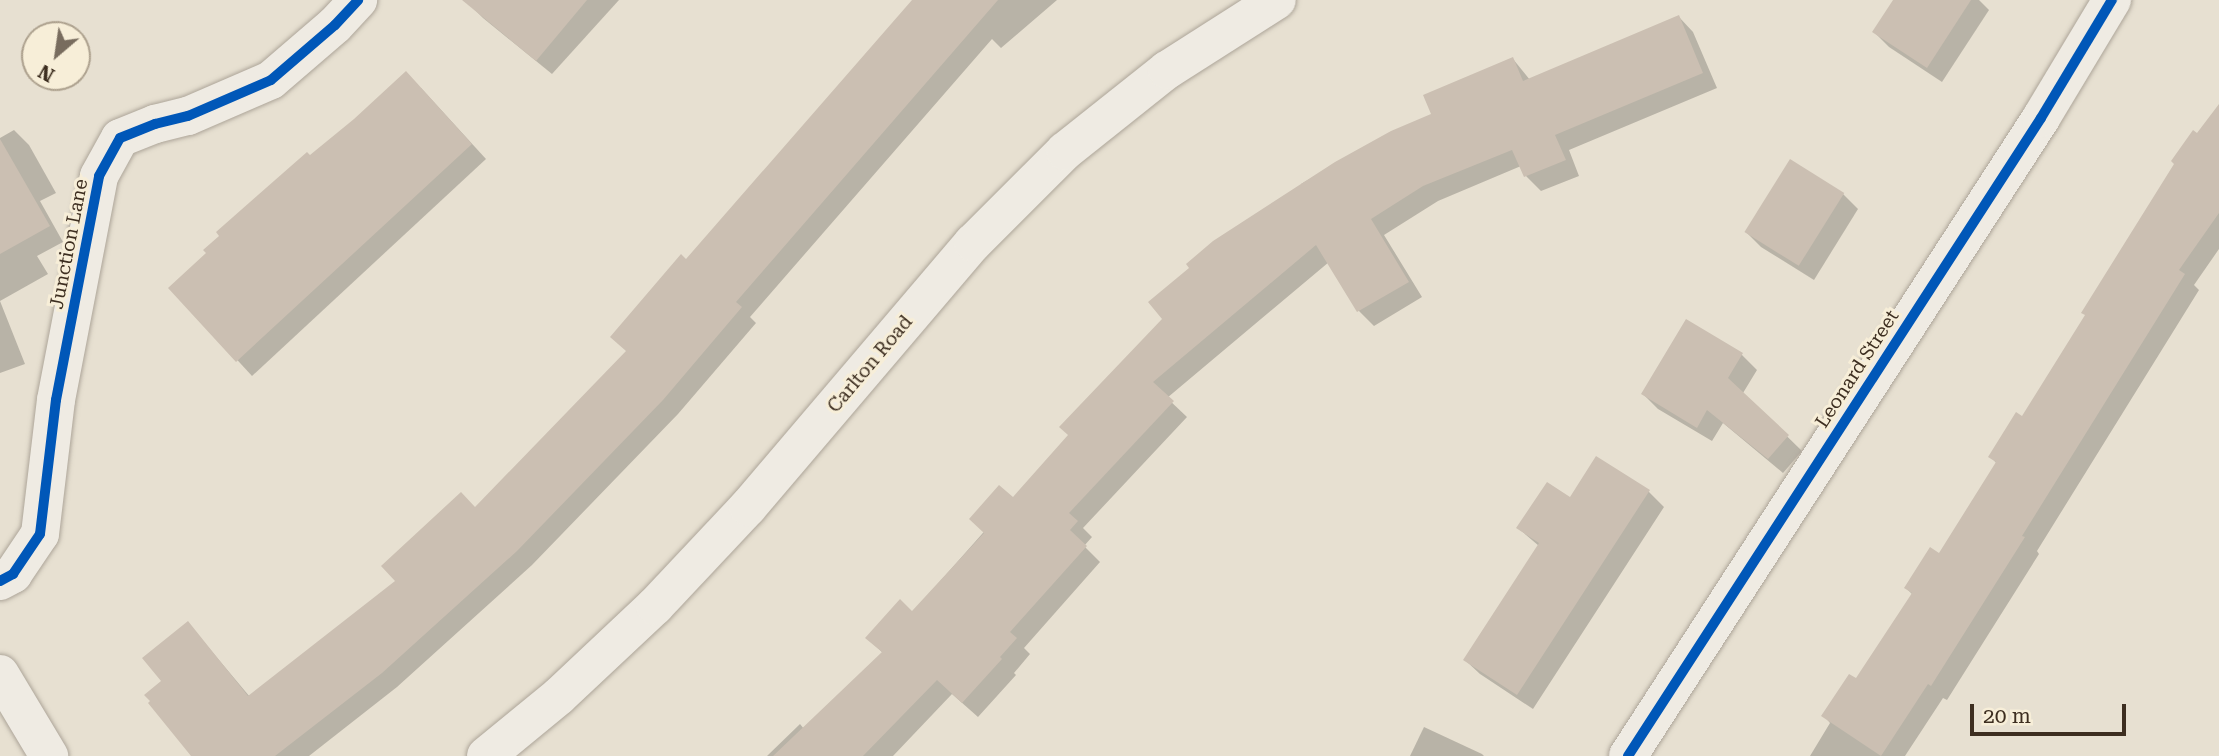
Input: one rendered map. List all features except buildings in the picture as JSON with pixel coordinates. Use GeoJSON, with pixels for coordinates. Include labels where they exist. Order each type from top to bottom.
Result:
{"type":"FeatureCollection","features":[{"type":"Feature","properties":{"kind":"street","name":"Junction Lane"},"geometry":{"type":"LineString","coordinates":[[0,581],[13,574],[40,534],[56,400],[99,176],[120,138],[155,124],[188,116],[271,80],[335,25],[358,0]]}},
{"type":"Feature","properties":{"kind":"street","name":"Carlton Road"},"geometry":{"type":"LineString","coordinates":[[486,756],[559,696],[655,606],[748,507],[973,243],[1065,151],[1167,70],[1278,0]]}},
{"type":"Feature","properties":{"kind":"street","name":"Leonard Street"},"geometry":{"type":"LineString","coordinates":[[1628,756],[2041,118],[2112,0]]}},
{"type":"Feature","properties":{"kind":"street"},"geometry":{"type":"LineString","coordinates":[[0,674],[49,756]]}},
{"type":"Feature","properties":{"kind":"cycle path"},"geometry":{"type":"LineString","coordinates":[[0,581],[13,574],[40,534],[56,400],[99,176],[120,138],[155,124],[188,116],[271,80],[335,25],[358,0]]}},
{"type":"Feature","properties":{"kind":"cycle path"},"geometry":{"type":"LineString","coordinates":[[1628,756],[2041,118],[2112,0]]}}]}
